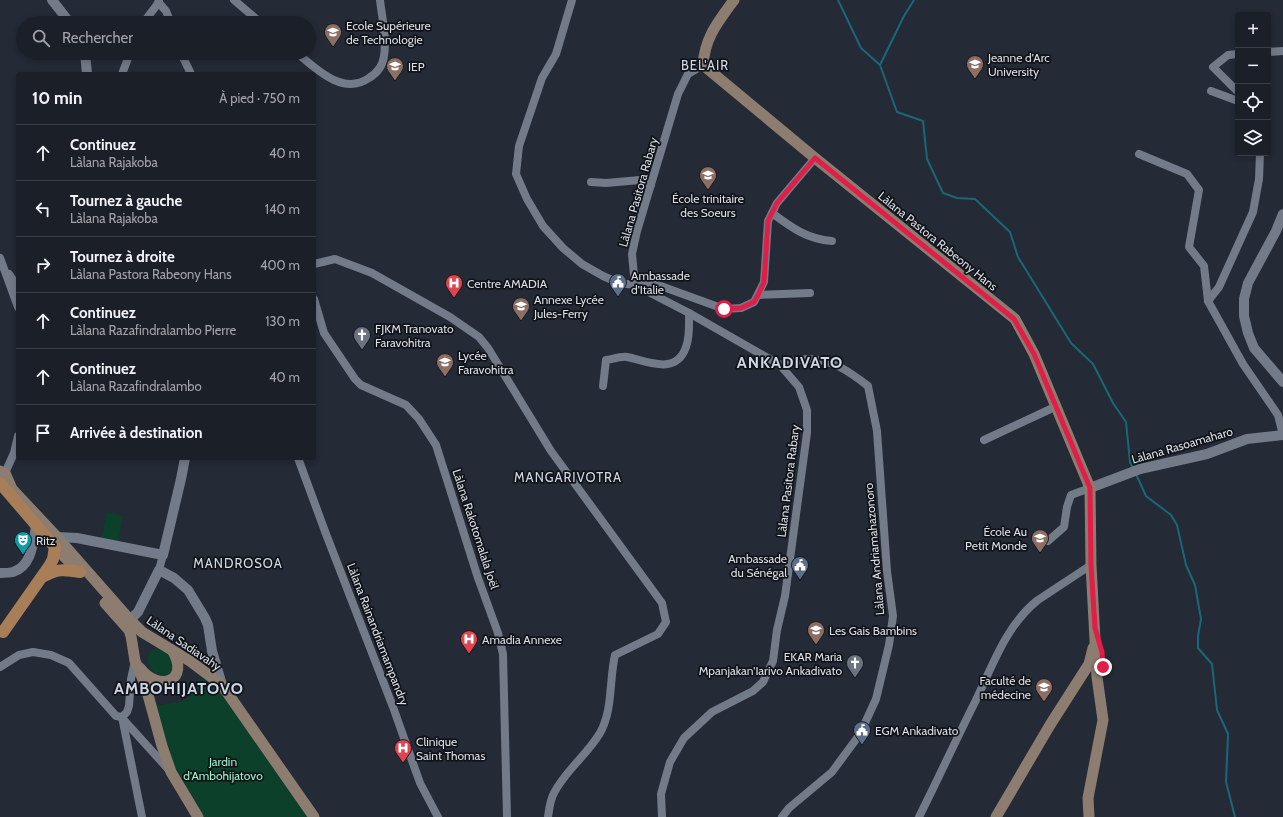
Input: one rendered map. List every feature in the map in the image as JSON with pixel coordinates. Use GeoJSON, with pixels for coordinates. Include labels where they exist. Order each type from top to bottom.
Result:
{"type":"FeatureCollection","features":[{"type":"Feature","properties":{"kind":"main road"},"geometry":{"type":"LineString","coordinates":[[703,65],[704,52],[708,39],[734,0]]}},
{"type":"Feature","properties":{"kind":"main road","name":"Làlana Pastora Rabeony Hans"},"geometry":{"type":"LineString","coordinates":[[703,65],[1014,319],[1034,354],[1090,488]]}},
{"type":"Feature","properties":{"kind":"main road"},"geometry":{"type":"LineString","coordinates":[[1,473],[9,495],[36,526],[56,542]]}},
{"type":"Feature","properties":{"kind":"main road"},"geometry":{"type":"LineString","coordinates":[[1,473],[12,489],[80,572],[129,625],[135,661],[144,684],[171,772],[198,817]]}},
{"type":"Feature","properties":{"kind":"main road"},"geometry":{"type":"LineString","coordinates":[[1089,817],[1088,798],[1103,720],[1107,712],[1108,703],[1101,678],[1095,628],[1091,565],[1090,488]]}},
{"type":"Feature","properties":{"kind":"main road"},"geometry":{"type":"LineString","coordinates":[[3,632],[53,559],[56,542]]}},
{"type":"Feature","properties":{"kind":"main road","name":"Làlana Sadiavahy"},"geometry":{"type":"LineString","coordinates":[[56,542],[129,625],[193,662],[222,685],[314,817]]}},
{"type":"Feature","properties":{"kind":"main road"},"geometry":{"type":"LineString","coordinates":[[41,578],[54,571],[64,569],[80,572]]}},
{"type":"Feature","properties":{"kind":"main road"},"geometry":{"type":"LineString","coordinates":[[996,817],[1092,656],[1095,628]]}},
{"type":"Feature","properties":{"kind":"main road"},"geometry":{"type":"LineString","coordinates":[[135,661],[149,678],[165,682],[171,681],[175,678],[178,666],[177,658],[172,650]]}},
{"type":"Feature","properties":{"kind":"main road"},"geometry":{"type":"LineString","coordinates":[[1081,676],[1101,678]]}},
{"type":"Feature","properties":{"kind":"street"},"geometry":{"type":"LineString","coordinates":[[52,0],[65,16]]}},
{"type":"Feature","properties":{"kind":"street"},"geometry":{"type":"LineString","coordinates":[[234,0],[253,16]]}},
{"type":"Feature","properties":{"kind":"street"},"geometry":{"type":"LineString","coordinates":[[305,60],[320,72],[345,84],[364,82],[373,76],[380,68],[384,57],[384,35],[380,0]]}},
{"type":"Feature","properties":{"kind":"street"},"geometry":{"type":"LineString","coordinates":[[572,0],[556,54],[542,78],[519,146],[516,174],[527,199],[543,226],[563,248],[582,264],[619,283],[658,285],[724,309],[741,308],[754,302],[764,282],[768,221],[777,203],[815,158]]}},
{"type":"Feature","properties":{"kind":"street"},"geometry":{"type":"LineString","coordinates":[[148,16],[159,1],[168,16]]}},
{"type":"Feature","properties":{"kind":"street"},"geometry":{"type":"LineString","coordinates":[[1271,52],[1283,51]]}},
{"type":"Feature","properties":{"kind":"street"},"geometry":{"type":"LineString","coordinates":[[1235,54],[1228,55],[1213,66],[1235,89]]}},
{"type":"Feature","properties":{"kind":"street"},"geometry":{"type":"LineString","coordinates":[[86,60],[87,72]]}},
{"type":"Feature","properties":{"kind":"street"},"geometry":{"type":"LineString","coordinates":[[123,72],[127,60]]}},
{"type":"Feature","properties":{"kind":"street"},"geometry":{"type":"LineString","coordinates":[[184,60],[190,72]]}},
{"type":"Feature","properties":{"kind":"street","name":"Làlana Pasitora Rabary"},"geometry":{"type":"LineString","coordinates":[[662,817],[661,794],[670,762],[684,738],[712,712],[752,691],[763,682],[773,661],[777,630],[785,596],[807,433],[807,410],[799,387],[780,365],[689,313],[635,285],[632,254],[637,230],[678,94],[688,74],[703,65]]}},
{"type":"Feature","properties":{"kind":"street"},"geometry":{"type":"LineString","coordinates":[[1211,91],[1235,100]]}},
{"type":"Feature","properties":{"kind":"street"},"geometry":{"type":"LineString","coordinates":[[1139,154],[1186,174],[1199,190],[1189,247],[1204,266],[1208,301],[1243,364],[1278,415],[1283,435]]}},
{"type":"Feature","properties":{"kind":"street"},"geometry":{"type":"LineString","coordinates":[[1208,301],[1219,287],[1253,212],[1259,179],[1260,156]]}},
{"type":"Feature","properties":{"kind":"street"},"geometry":{"type":"LineString","coordinates":[[591,182],[606,183],[640,180],[651,185]]}},
{"type":"Feature","properties":{"kind":"street"},"geometry":{"type":"LineString","coordinates":[[772,213],[802,234],[818,240],[832,241]]}},
{"type":"Feature","properties":{"kind":"street"},"geometry":{"type":"LineString","coordinates":[[1283,214],[1276,231],[1248,284],[1244,299],[1244,316],[1248,333],[1254,348],[1283,382]]}},
{"type":"Feature","properties":{"kind":"street"},"geometry":{"type":"LineString","coordinates":[[316,263],[335,258],[372,273],[450,317],[479,338],[488,348],[551,451],[662,603],[666,622],[658,634],[615,656],[612,666],[608,711],[600,732],[562,780],[553,794],[548,817]]}},
{"type":"Feature","properties":{"kind":"street"},"geometry":{"type":"LineString","coordinates":[[2,262],[16,284]]}},
{"type":"Feature","properties":{"kind":"street"},"geometry":{"type":"LineString","coordinates":[[2,262],[16,301]]}},
{"type":"Feature","properties":{"kind":"street"},"geometry":{"type":"LineString","coordinates":[[758,295],[810,293]]}},
{"type":"Feature","properties":{"kind":"street","name":"Làlana Rakotomalala Joël"},"geometry":{"type":"LineString","coordinates":[[316,307],[324,333],[354,379],[361,385],[406,405],[419,419],[436,445],[478,578],[493,617],[503,654],[507,817]]}},
{"type":"Feature","properties":{"kind":"street"},"geometry":{"type":"LineString","coordinates":[[603,386],[606,360],[626,357],[654,365],[674,363],[684,354],[687,345],[689,313]]}},
{"type":"Feature","properties":{"kind":"street","name":"Làlana Andriamahazonoro"},"geometry":{"type":"LineString","coordinates":[[780,365],[808,359],[829,362],[849,371],[868,386],[877,431],[887,571],[893,616],[890,645],[876,699],[860,734],[832,772],[789,808],[782,817]]}},
{"type":"Feature","properties":{"kind":"street"},"geometry":{"type":"LineString","coordinates":[[984,440],[1057,406]]}},
{"type":"Feature","properties":{"kind":"street","name":"Làlana Rasoamaharo"},"geometry":{"type":"LineString","coordinates":[[1090,488],[1140,470],[1207,454],[1247,439],[1283,435]]}},
{"type":"Feature","properties":{"kind":"street"},"geometry":{"type":"LineString","coordinates":[[1,473],[14,453],[16,444]]}},
{"type":"Feature","properties":{"kind":"street"},"geometry":{"type":"LineString","coordinates":[[129,625],[138,612],[159,570],[182,479],[185,460]]}},
{"type":"Feature","properties":{"kind":"street","name":"Làlana Rainandriamampandry"},"geometry":{"type":"LineString","coordinates":[[299,460],[393,707],[420,783],[438,817]]}},
{"type":"Feature","properties":{"kind":"street"},"geometry":{"type":"LineString","coordinates":[[1048,541],[1064,527],[1067,507],[1071,495],[1090,488]]}},
{"type":"Feature","properties":{"kind":"street"},"geometry":{"type":"LineString","coordinates":[[0,573],[13,572],[25,566],[33,545],[36,526]]}},
{"type":"Feature","properties":{"kind":"street"},"geometry":{"type":"LineString","coordinates":[[56,542],[77,538],[163,555]]}},
{"type":"Feature","properties":{"kind":"street"},"geometry":{"type":"LineString","coordinates":[[919,817],[997,656],[1015,624],[1034,603],[1091,565]]}},
{"type":"Feature","properties":{"kind":"street"},"geometry":{"type":"LineString","coordinates":[[159,570],[174,578],[188,590],[205,618],[208,625],[212,651],[222,685]]}},
{"type":"Feature","properties":{"kind":"street"},"geometry":{"type":"LineString","coordinates":[[0,667],[19,655],[33,652],[51,655],[69,663],[116,716],[122,717],[171,772]]}},
{"type":"Feature","properties":{"kind":"street"},"geometry":{"type":"LineString","coordinates":[[122,717],[127,712],[129,706],[131,679],[135,661]]}},
{"type":"Feature","properties":{"kind":"street"},"geometry":{"type":"LineString","coordinates":[[122,717],[142,817]]}},
{"type":"Feature","properties":{"kind":"green space"},"geometry":{"type":"Polygon","coordinates":[[[107,512],[123,516],[118,543],[101,540],[107,512]]]}},
{"type":"Feature","properties":{"kind":"green space"},"geometry":{"type":"Polygon","coordinates":[[[155,649],[165,651],[173,660],[172,673],[163,676],[158,675],[150,668],[147,660],[148,655],[155,649]]]}},
{"type":"Feature","properties":{"kind":"green space","name":"Jardin d'Ambohijatovo"},"geometry":{"type":"Polygon","coordinates":[[[199,678],[222,685],[314,817],[198,817],[171,772],[155,706],[183,701],[190,696],[199,678]]]}},
{"type":"Feature","properties":{"kind":"waterway"},"geometry":{"type":"LineString","coordinates":[[838,0],[861,48],[880,65],[897,112],[923,121],[927,159],[943,193],[957,198],[975,199],[1010,232],[1018,257],[1071,343],[1093,364],[1113,403],[1126,422],[1130,462],[1133,468]]}},
{"type":"Feature","properties":{"kind":"waterway"},"geometry":{"type":"LineString","coordinates":[[880,65],[904,16],[914,0]]}},
{"type":"Feature","properties":{"kind":"waterway"},"geometry":{"type":"LineString","coordinates":[[1136,474],[1146,496],[1171,515],[1177,525],[1186,565],[1195,585],[1201,619],[1198,636],[1198,648],[1212,664],[1217,710],[1228,734],[1226,782],[1235,817]]}},
{"type":"Feature","properties":{"kind":"place","name":"Ecole Supérieure de Technologie"},"geometry":{"type":"Point","coordinates":[333,47]}},
{"type":"Feature","properties":{"kind":"place","name":"Jeanne d'Arc University"},"geometry":{"type":"Point","coordinates":[975,79]}},
{"type":"Feature","properties":{"kind":"place","name":"IEP"},"geometry":{"type":"Point","coordinates":[395,81]}},
{"type":"Feature","properties":{"kind":"place","name":"École trinitaire des Soeurs"},"geometry":{"type":"Point","coordinates":[708,190]}},
{"type":"Feature","properties":{"kind":"place","name":"Ambassade d'Italie"},"geometry":{"type":"Point","coordinates":[618,297]}},
{"type":"Feature","properties":{"kind":"place","name":"Centre AMADIA"},"geometry":{"type":"Point","coordinates":[454,298]}},
{"type":"Feature","properties":{"kind":"place","name":"Annexe Lycée Jules-Ferry"},"geometry":{"type":"Point","coordinates":[521,321]}},
{"type":"Feature","properties":{"kind":"place","name":"FJKM Tranovato Faravohitra"},"geometry":{"type":"Point","coordinates":[362,350]}},
{"type":"Feature","properties":{"kind":"place","name":"Lycée Faravohitra"},"geometry":{"type":"Point","coordinates":[445,377]}},
{"type":"Feature","properties":{"kind":"place","name":"École Au Petit Monde"},"geometry":{"type":"Point","coordinates":[1040,553]}},
{"type":"Feature","properties":{"kind":"place","name":"Ritz"},"geometry":{"type":"Point","coordinates":[23,555]}},
{"type":"Feature","properties":{"kind":"place","name":"Ambassade du Sénégal"},"geometry":{"type":"Point","coordinates":[800,580]}},
{"type":"Feature","properties":{"kind":"place","name":"Les Gais Bambins"},"geometry":{"type":"Point","coordinates":[816,645]}},
{"type":"Feature","properties":{"kind":"place","name":"Amadia Annexe"},"geometry":{"type":"Point","coordinates":[469,654]}},
{"type":"Feature","properties":{"kind":"place","name":"EKAR Maria Mpanjakan'Iarivo Ankadivato"},"geometry":{"type":"Point","coordinates":[855,678]}},
{"type":"Feature","properties":{"kind":"place","name":"Faculté de médecine"},"geometry":{"type":"Point","coordinates":[1044,702]}},
{"type":"Feature","properties":{"kind":"place","name":"EGM Ankadivato"},"geometry":{"type":"Point","coordinates":[862,745]}},
{"type":"Feature","properties":{"kind":"place","name":"Clinique Saint Thomas"},"geometry":{"type":"Point","coordinates":[403,763]}},
{"type":"Feature","properties":{"kind":"district","name":"BEL'AIR"},"geometry":{"type":"Point","coordinates":[705,65]}},
{"type":"Feature","properties":{"kind":"district","name":"ANKADIVATO"},"geometry":{"type":"Point","coordinates":[790,362]}},
{"type":"Feature","properties":{"kind":"district","name":"MANGARIVOTRA"},"geometry":{"type":"Point","coordinates":[568,477]}},
{"type":"Feature","properties":{"kind":"district","name":"MANDROSOA"},"geometry":{"type":"Point","coordinates":[238,563]}},
{"type":"Feature","properties":{"kind":"district","name":"AMBOHIJATOVO"},"geometry":{"type":"Point","coordinates":[179,688]}},
{"type":"Feature","properties":{"kind":"route"},"geometry":{"type":"LineString","coordinates":[[724,309],[741,308],[754,302],[764,282],[768,221],[777,203],[815,158],[1014,319],[1034,354],[1090,488],[1091,565],[1095,628],[1102,652],[1103,667]]}}]}
